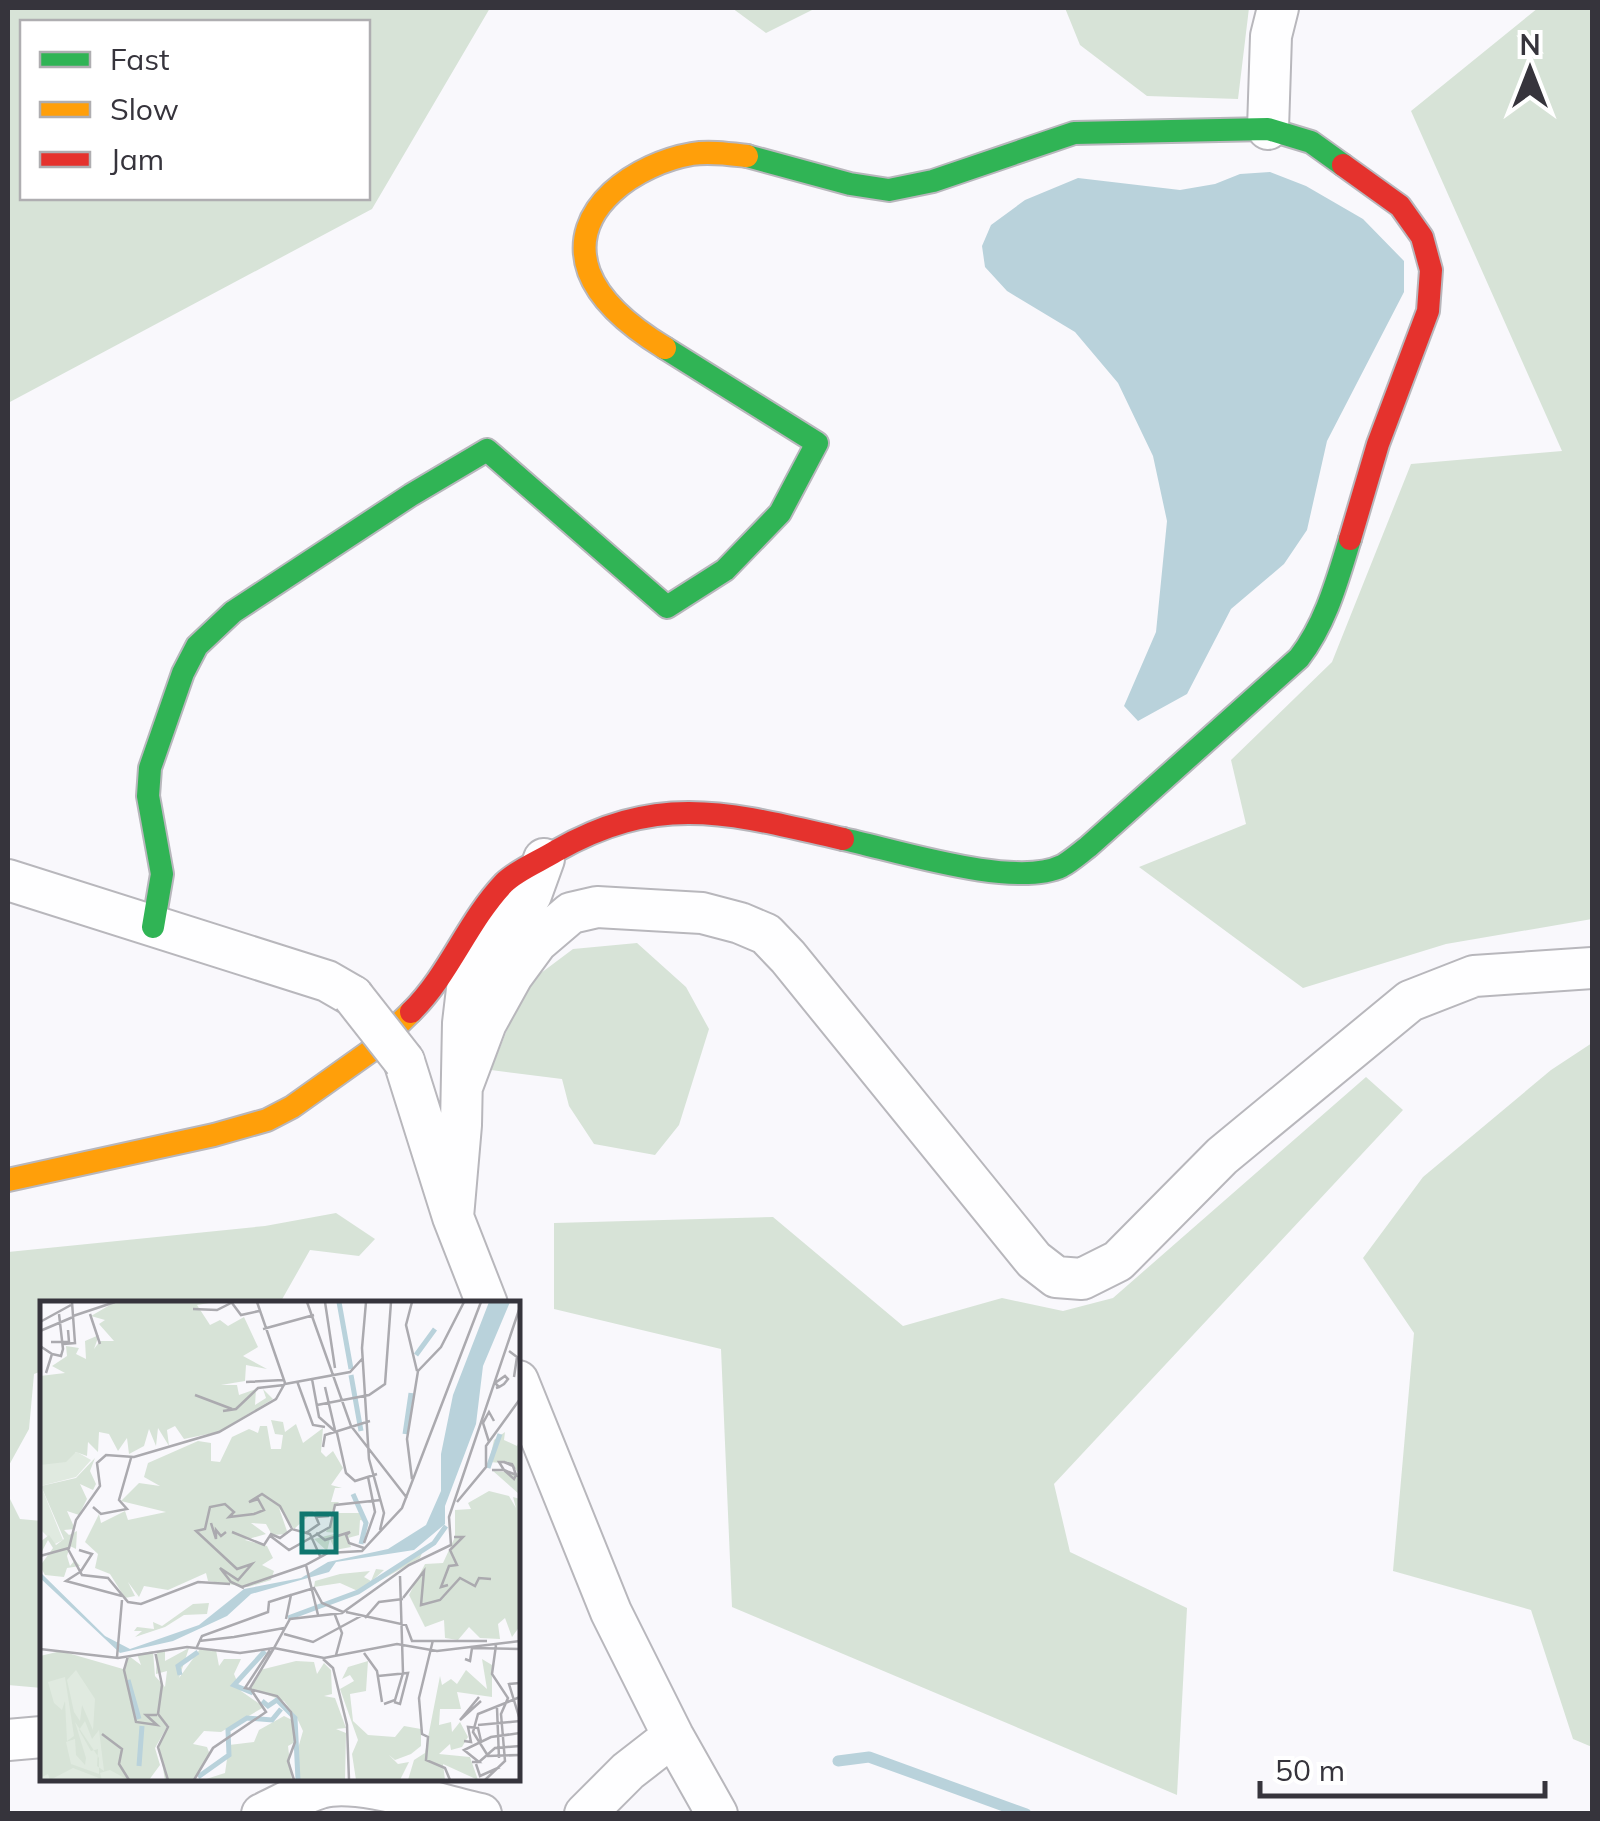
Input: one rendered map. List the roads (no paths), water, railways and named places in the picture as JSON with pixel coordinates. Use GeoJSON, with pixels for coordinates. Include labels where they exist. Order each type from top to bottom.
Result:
{"type":"FeatureCollection","features":[{"type":"Feature","properties":{"kind":"street"},"geometry":{"type":"LineString","coordinates":[[1268,129],[1271,36],[1278,8]]}},
{"type":"Feature","properties":{"kind":"street"},"geometry":{"type":"LineString","coordinates":[[8,1180],[214,1135],[267,1120],[292,1107],[372,1050],[437,983],[470,925],[508,880],[588,832],[630,818],[730,813],[987,870],[1025,872],[1060,867],[1088,847],[1299,658],[1314,638],[1334,591],[1378,444],[1428,311],[1431,270],[1422,238],[1400,206],[1311,142],[1268,129],[1074,133],[933,181],[890,190],[727,154],[695,153],[658,162],[624,179],[596,210],[585,241],[589,272],[608,302],[644,336],[816,443],[780,513],[725,570],[667,607],[487,450],[232,612],[197,646],[183,673],[150,768],[148,796],[162,874],[154,927]]}},
{"type":"Feature","properties":{"kind":"street"},"geometry":{"type":"LineString","coordinates":[[453,1217],[467,989],[484,954],[531,895],[544,858]]}},
{"type":"Feature","properties":{"kind":"street"},"geometry":{"type":"LineString","coordinates":[[8,880],[327,981],[353,996],[404,1061],[453,1217],[486,1301]]}},
{"type":"Feature","properties":{"kind":"street"},"geometry":{"type":"LineString","coordinates":[[462,1087],[486,1023],[512,976],[538,942],[571,913],[596,907],[702,913],[740,922],[766,934],[788,957],[1034,1260],[1056,1277],[1082,1280],[1118,1261],[1222,1156],[1410,1000],[1474,976],[1592,968]]}},
{"type":"Feature","properties":{"kind":"street"},"geometry":{"type":"LineString","coordinates":[[520,1386],[611,1612],[672,1736],[717,1814]]}},
{"type":"Feature","properties":{"kind":"street"},"geometry":{"type":"LineString","coordinates":[[8,1740],[40,1736]]}},
{"type":"Feature","properties":{"kind":"street"},"geometry":{"type":"LineString","coordinates":[[585,1814],[628,1770],[672,1736]]}},
{"type":"Feature","properties":{"kind":"street"},"geometry":{"type":"LineString","coordinates":[[262,1814],[324,1786],[389,1790],[453,1800]]}},
{"type":"Feature","properties":{"kind":"water"},"geometry":{"type":"Polygon","coordinates":[[[1270,172],[1306,186],[1363,219],[1404,261],[1404,292],[1327,441],[1307,530],[1284,564],[1231,609],[1187,694],[1138,721],[1124,706],[1156,632],[1167,521],[1153,456],[1118,383],[1075,332],[1007,291],[985,267],[982,246],[991,225],[1025,200],[1078,178],[1180,190],[1215,184],[1240,174],[1270,172]]]}},
{"type":"Feature","properties":{"kind":"waterway"},"geometry":{"type":"LineString","coordinates":[[838,1761],[869,1757],[1026,1814]]}}]}
